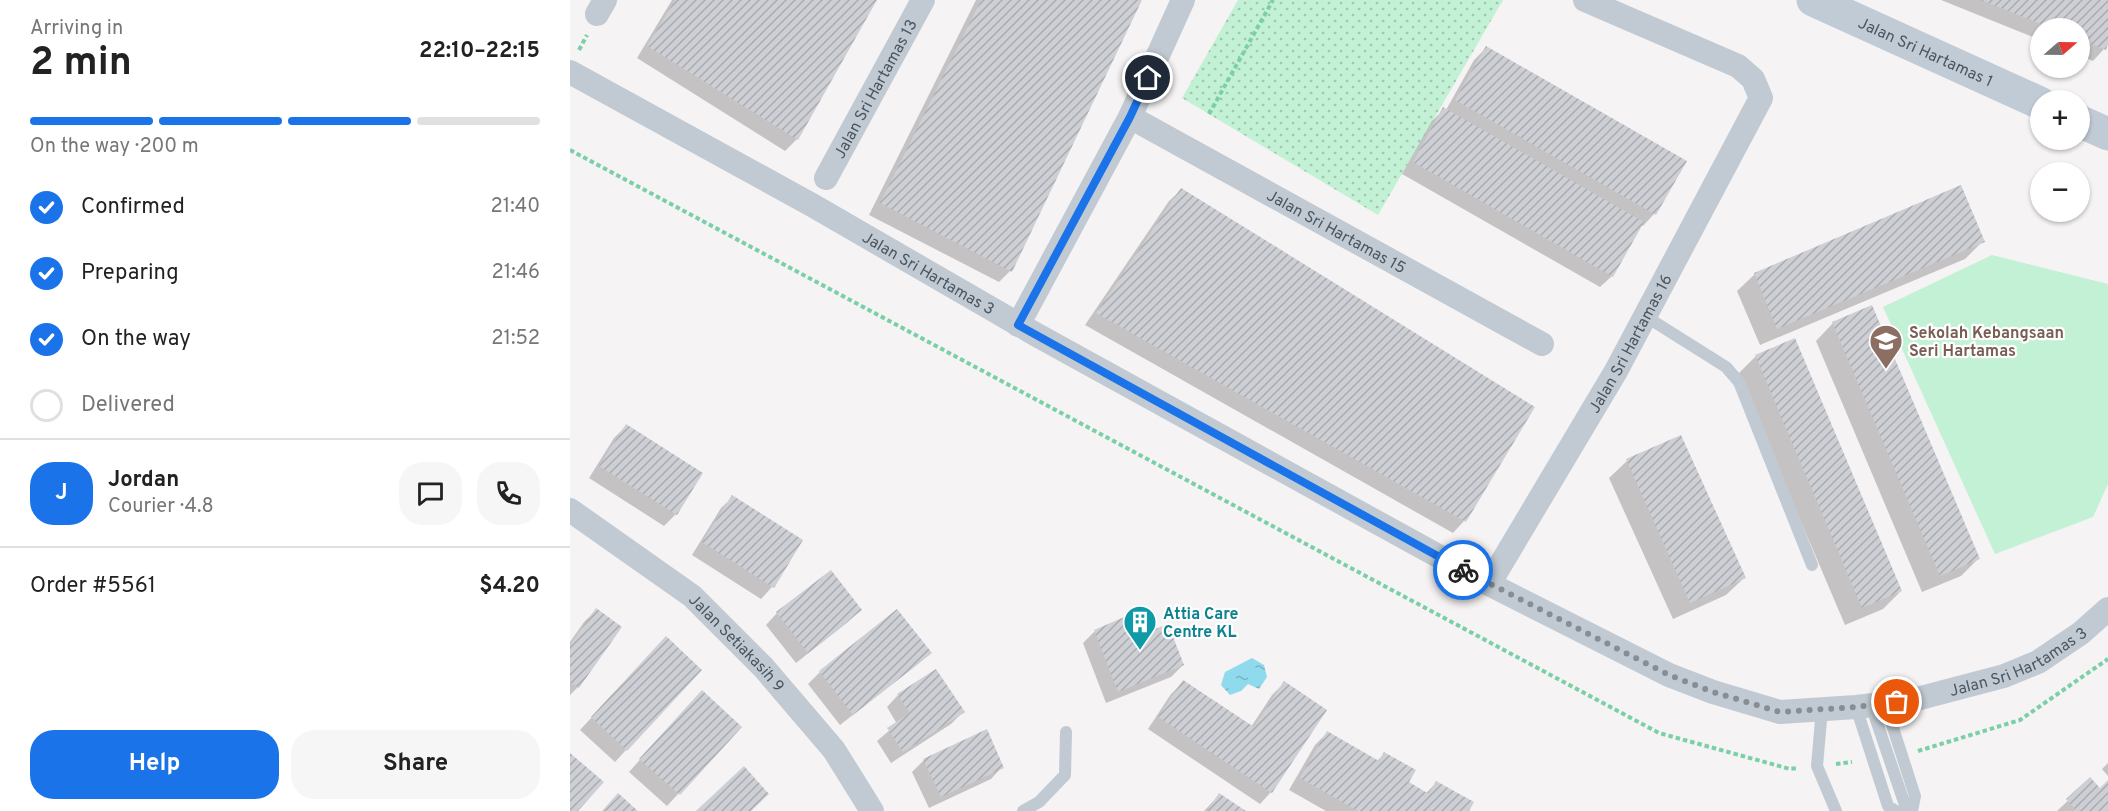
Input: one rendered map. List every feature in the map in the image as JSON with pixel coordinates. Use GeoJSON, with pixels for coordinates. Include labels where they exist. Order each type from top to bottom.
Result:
{"type":"FeatureCollection","features":[{"type":"Feature","properties":{"kind":"street","name":"Jalan Sri Hartamas 13"},"geometry":{"type":"LineString","coordinates":[[826,178],[923,0]]}},
{"type":"Feature","properties":{"kind":"street"},"geometry":{"type":"LineString","coordinates":[[1027,329],[1054,260],[1130,117],[1184,0]]}},
{"type":"Feature","properties":{"kind":"street","name":"Jalan Sri Hartamas 16"},"geometry":{"type":"LineString","coordinates":[[1489,584],[1616,370],[1761,98],[1753,79],[1738,66],[1585,0]]}},
{"type":"Feature","properties":{"kind":"street","name":"Jalan Sri Hartamas 1"},"geometry":{"type":"LineString","coordinates":[[1813,0],[2030,98]]}},
{"type":"Feature","properties":{"kind":"street","name":"Jalan Sri Hartamas 3"},"geometry":{"type":"LineString","coordinates":[[570,72],[812,205],[1027,329],[1489,584],[1680,679],[1713,692],[1780,712],[1909,701],[1954,691],[2030,666],[2081,633],[2108,609]]}},
{"type":"Feature","properties":{"kind":"street","name":"Jalan Sri Hartamas 15"},"geometry":{"type":"LineString","coordinates":[[1130,117],[1542,344]]}},
{"type":"Feature","properties":{"kind":"street"},"geometry":{"type":"LineString","coordinates":[[2090,126],[2108,134]]}},
{"type":"Feature","properties":{"kind":"street","name":"Jalan Setiakasih 9"},"geometry":{"type":"LineString","coordinates":[[570,510],[692,596],[764,668],[834,750],[872,811]]}},
{"type":"Feature","properties":{"kind":"lane"},"geometry":{"type":"LineString","coordinates":[[1646,316],[1726,367],[1739,382],[1812,565]]}},
{"type":"Feature","properties":{"kind":"lane"},"geometry":{"type":"LineString","coordinates":[[1871,705],[1888,806],[1896,811]]}},
{"type":"Feature","properties":{"kind":"lane"},"geometry":{"type":"LineString","coordinates":[[1871,705],[1907,811]]}},
{"type":"Feature","properties":{"kind":"lane"},"geometry":{"type":"LineString","coordinates":[[1871,705],[1915,796],[1912,811]]}},
{"type":"Feature","properties":{"kind":"lane"},"geometry":{"type":"LineString","coordinates":[[1822,709],[1817,766],[1836,811]]}},
{"type":"Feature","properties":{"kind":"lane"},"geometry":{"type":"LineString","coordinates":[[1023,811],[1039,802],[1065,775],[1066,732]]}},
{"type":"Feature","properties":{"kind":"path"},"geometry":{"type":"LineString","coordinates":[[1209,114],[1273,0]]}},
{"type":"Feature","properties":{"kind":"path"},"geometry":{"type":"LineString","coordinates":[[570,150],[1659,733],[1790,769],[1852,762]]}},
{"type":"Feature","properties":{"kind":"path"},"geometry":{"type":"LineString","coordinates":[[1917,752],[2020,720],[2108,659]]}},
{"type":"Feature","properties":{"kind":"green space"},"geometry":{"type":"Polygon","coordinates":[[[1238,0],[1503,0],[1378,215],[1182,98],[1238,0]]]}},
{"type":"Feature","properties":{"kind":"green space"},"geometry":{"type":"Polygon","coordinates":[[[1992,255],[2108,284],[2108,484],[2093,517],[1995,554],[1883,307],[1992,255]]]}},
{"type":"Feature","properties":{"kind":"water"},"geometry":{"type":"Polygon","coordinates":[[[1252,658],[1264,665],[1267,677],[1259,689],[1248,684],[1241,691],[1230,695],[1221,685],[1225,672],[1252,658]]]}},
{"type":"Feature","properties":{"kind":"building"},"geometry":{"type":"Polygon","coordinates":[[[675,0],[877,0],[798,140],[647,46],[675,0]]]}},
{"type":"Feature","properties":{"kind":"building"},"geometry":{"type":"Polygon","coordinates":[[[981,0],[1142,0],[1012,272],[880,203],[981,0]]]}},
{"type":"Feature","properties":{"kind":"building"},"geometry":{"type":"Polygon","coordinates":[[[1981,0],[2108,0],[2106,50],[2090,43],[2090,18],[2030,20],[1981,0]]]}},
{"type":"Feature","properties":{"kind":"building"},"geometry":{"type":"Polygon","coordinates":[[[1486,46],[1687,161],[1656,215],[1455,100],[1486,46]]]}},
{"type":"Feature","properties":{"kind":"building"},"geometry":{"type":"Polygon","coordinates":[[[1443,107],[1644,222],[1613,277],[1413,162],[1443,107]]]}},
{"type":"Feature","properties":{"kind":"building"},"geometry":{"type":"Polygon","coordinates":[[[1961,185],[1985,242],[1777,329],[1754,273],[1961,185]]]}},
{"type":"Feature","properties":{"kind":"building"},"geometry":{"type":"Polygon","coordinates":[[[1181,188],[1535,407],[1466,522],[1096,313],[1181,188]]]}},
{"type":"Feature","properties":{"kind":"building"},"geometry":{"type":"Polygon","coordinates":[[[1872,305],[1980,559],[1940,576],[1832,322],[1872,305]]]}},
{"type":"Feature","properties":{"kind":"building"},"geometry":{"type":"Polygon","coordinates":[[[1795,338],[1902,591],[1862,608],[1755,355],[1795,338]]]}},
{"type":"Feature","properties":{"kind":"building"},"geometry":{"type":"Polygon","coordinates":[[[626,424],[703,473],[677,515],[599,466],[626,424]]]}},
{"type":"Feature","properties":{"kind":"building"},"geometry":{"type":"Polygon","coordinates":[[[1681,435],[1746,578],[1690,603],[1626,459],[1681,435]]]}},
{"type":"Feature","properties":{"kind":"building"},"geometry":{"type":"Polygon","coordinates":[[[732,495],[803,540],[774,588],[702,542],[732,495]]]}},
{"type":"Feature","properties":{"kind":"building"},"geometry":{"type":"Polygon","coordinates":[[[831,570],[862,610],[808,653],[776,612],[831,570]]]}},
{"type":"Feature","properties":{"kind":"building"},"geometry":{"type":"Polygon","coordinates":[[[596,608],[622,627],[579,688],[570,682],[570,645],[596,608]]]}},
{"type":"Feature","properties":{"kind":"building"},"geometry":{"type":"Polygon","coordinates":[[[897,609],[932,653],[853,715],[819,671],[897,609]]]}},
{"type":"Feature","properties":{"kind":"building","name":"Attia Care Centre KL"},"geometry":{"type":"Polygon","coordinates":[[[1129,615],[1137,636],[1168,624],[1184,665],[1118,692],[1094,630],[1129,615]]]}},
{"type":"Feature","properties":{"kind":"building"},"geometry":{"type":"Polygon","coordinates":[[[666,636],[702,670],[627,751],[591,717],[666,636]]]}},
{"type":"Feature","properties":{"kind":"building"},"geometry":{"type":"Polygon","coordinates":[[[936,669],[965,712],[903,752],[887,728],[910,713],[897,694],[936,669]]]}},
{"type":"Feature","properties":{"kind":"building"},"geometry":{"type":"Polygon","coordinates":[[[1183,680],[1254,727],[1284,681],[1327,710],[1272,793],[1158,717],[1183,680]]]}},
{"type":"Feature","properties":{"kind":"building"},"geometry":{"type":"Polygon","coordinates":[[[702,690],[742,727],[680,795],[639,759],[702,690]]]}},
{"type":"Feature","properties":{"kind":"building"},"geometry":{"type":"Polygon","coordinates":[[[987,729],[1004,768],[941,797],[923,759],[987,729]]]}},
{"type":"Feature","properties":{"kind":"building"},"geometry":{"type":"Polygon","coordinates":[[[1327,731],[1379,761],[1384,752],[1416,770],[1409,782],[1429,794],[1436,781],[1474,802],[1469,811],[1358,811],[1300,778],[1327,731]]]}},
{"type":"Feature","properties":{"kind":"building"},"geometry":{"type":"Polygon","coordinates":[[[570,753],[604,782],[578,811],[570,811],[570,753]]]}},
{"type":"Feature","properties":{"kind":"building"},"geometry":{"type":"Polygon","coordinates":[[[744,766],[769,794],[751,811],[696,811],[744,766]]]}},
{"type":"Feature","properties":{"kind":"building"},"geometry":{"type":"Polygon","coordinates":[[[2090,777],[2100,788],[2108,780],[2108,811],[2073,811],[2075,809],[2066,799],[2090,777]]]}},
{"type":"Feature","properties":{"kind":"building"},"geometry":{"type":"Polygon","coordinates":[[[618,793],[638,811],[602,811],[618,793]]]}},
{"type":"Feature","properties":{"kind":"building"},"geometry":{"type":"Polygon","coordinates":[[[1219,793],[1246,811],[1207,811],[1219,793]]]}},
{"type":"Feature","properties":{"kind":"way so far"},"geometry":{"type":"LineString","coordinates":[[1463,570],[1669,675],[1713,692],[1780,712],[1897,702]]}},
{"type":"Feature","properties":{"kind":"place","name":"Sekolah Kebangsaan Seri Hartamas"},"geometry":{"type":"Point","coordinates":[1886,370]}},
{"type":"Feature","properties":{"kind":"place","name":"Attia Care Centre KL"},"geometry":{"type":"Point","coordinates":[1140,651]}},
{"type":"Feature","properties":{"kind":"route"},"geometry":{"type":"LineString","coordinates":[[1148,78],[1130,117],[1018,325],[1463,570]]}}]}
